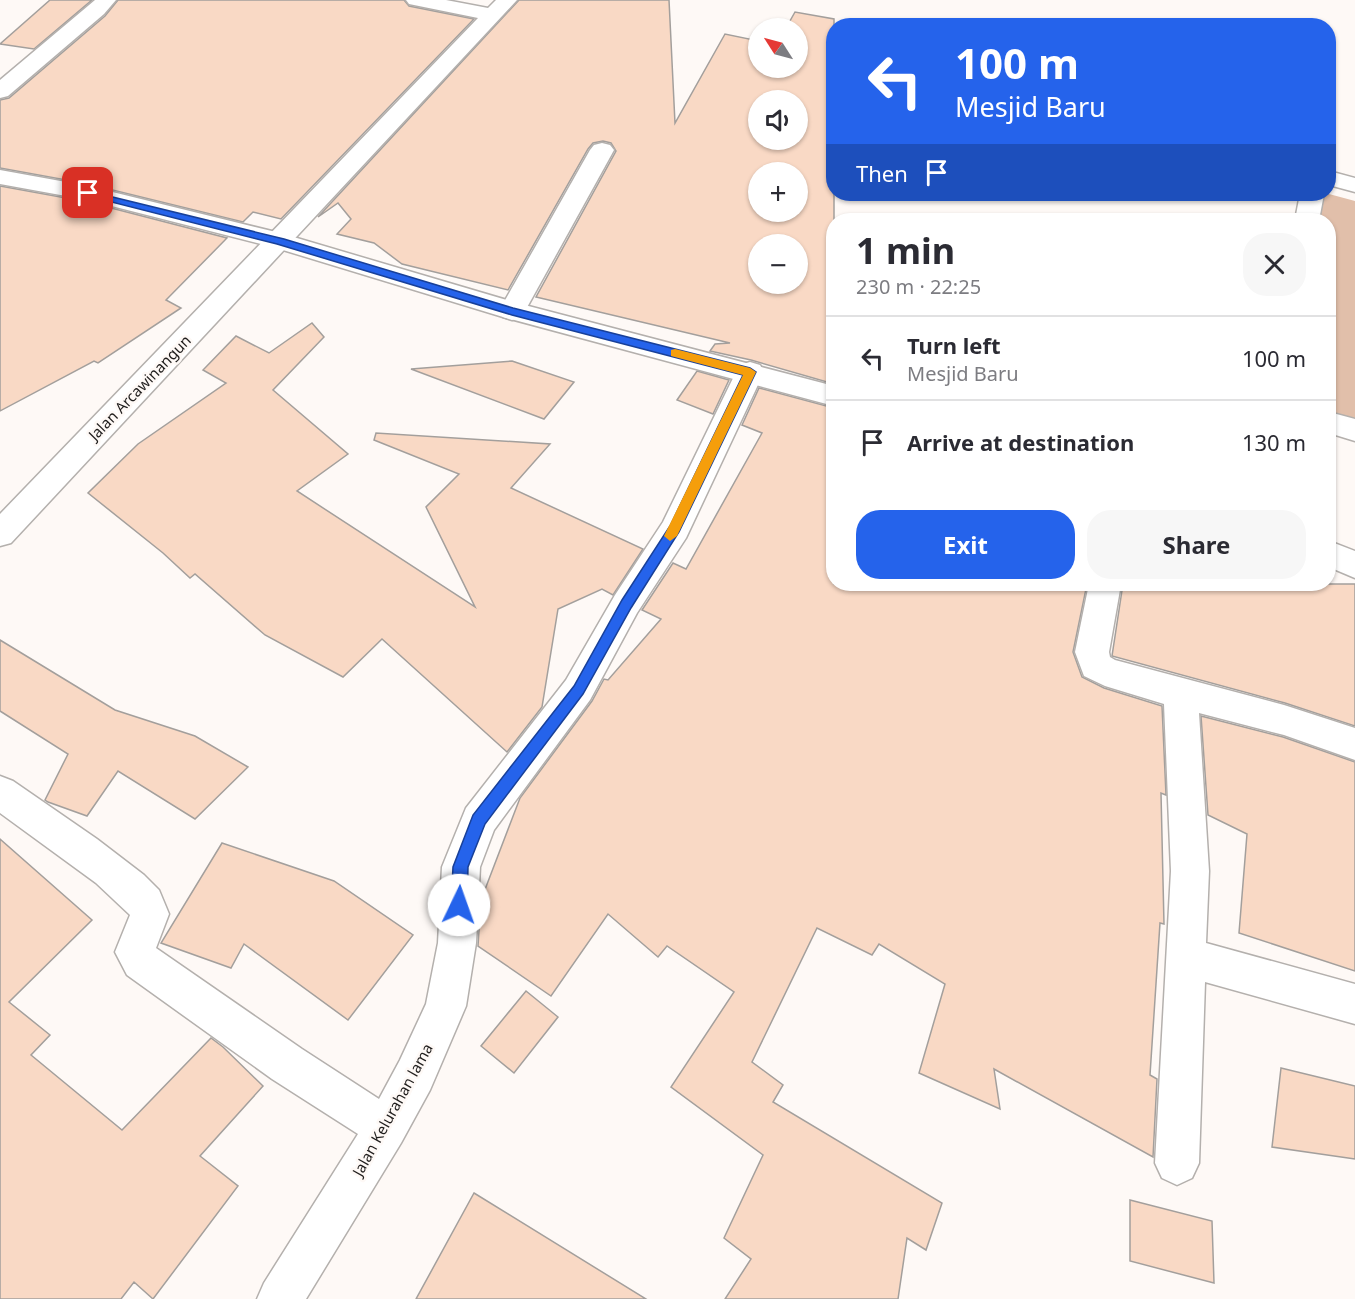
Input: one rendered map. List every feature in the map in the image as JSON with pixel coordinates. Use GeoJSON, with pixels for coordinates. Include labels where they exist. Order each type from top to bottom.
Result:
{"type":"FeatureCollection","features":[{"type":"Feature","properties":{"kind":"street"},"geometry":{"type":"LineString","coordinates":[[0,91],[106,0]]}},
{"type":"Feature","properties":{"kind":"street"},"geometry":{"type":"LineString","coordinates":[[416,0],[499,8]]}},
{"type":"Feature","properties":{"kind":"street","name":"Jalan Arcawinangun"},"geometry":{"type":"LineString","coordinates":[[0,534],[280,242],[499,8]]}},
{"type":"Feature","properties":{"kind":"street"},"geometry":{"type":"LineString","coordinates":[[512,311],[602,150]]}},
{"type":"Feature","properties":{"kind":"street"},"geometry":{"type":"LineString","coordinates":[[0,177],[88,193],[280,242],[512,311],[826,394]]}},
{"type":"Feature","properties":{"kind":"street"},"geometry":{"type":"LineString","coordinates":[[1336,180],[1355,185]]}},
{"type":"Feature","properties":{"kind":"street","name":"Jalan Kelurahan lama"},"geometry":{"type":"LineString","coordinates":[[280,1299],[386,1128],[415,1075],[446,1006],[457,943],[460,867],[479,820],[579,690],[626,604],[675,529],[750,372]]}},
{"type":"Feature","properties":{"kind":"street"},"geometry":{"type":"LineString","coordinates":[[1336,424],[1355,430]]}},
{"type":"Feature","properties":{"kind":"street"},"geometry":{"type":"LineString","coordinates":[[1336,556],[1355,565]]}},
{"type":"Feature","properties":{"kind":"street"},"geometry":{"type":"LineString","coordinates":[[1104,591],[1092,652],[1096,666],[1105,672],[1284,720],[1355,744]]}},
{"type":"Feature","properties":{"kind":"street"},"geometry":{"type":"LineString","coordinates":[[1177,1163],[1188,958],[1190,871],[1181,694]]}},
{"type":"Feature","properties":{"kind":"street"},"geometry":{"type":"LineString","coordinates":[[0,793],[118,876],[147,903],[151,909],[150,914],[136,946],[136,954],[141,961],[286,1064],[386,1128]]}},
{"type":"Feature","properties":{"kind":"street"},"geometry":{"type":"LineString","coordinates":[[1188,958],[1355,1004]]}},
{"type":"Feature","properties":{"kind":"shaded area"},"geometry":{"type":"Polygon","coordinates":[[[1336,196],[1355,201],[1355,424],[1336,417],[1336,213],[1295,213],[1308,201],[1336,201],[1336,196]]]}},
{"type":"Feature","properties":{"kind":"building"},"geometry":{"type":"Polygon","coordinates":[[[50,0],[92,0],[34,49],[0,44],[50,0]]]}},
{"type":"Feature","properties":{"kind":"building"},"geometry":{"type":"Polygon","coordinates":[[[118,0],[404,0],[409,6],[474,19],[281,219],[253,212],[243,222],[88,184],[0,168],[0,100],[9,98],[105,16],[118,0]]]}},
{"type":"Feature","properties":{"kind":"building"},"geometry":{"type":"Polygon","coordinates":[[[519,0],[669,0],[675,123],[725,34],[748,39],[748,78],[808,78],[808,18],[792,18],[795,12],[828,18],[826,18],[826,201],[834,201],[834,213],[826,213],[826,382],[710,351],[715,344],[730,343],[536,297],[616,151],[611,143],[603,141],[593,143],[588,149],[508,290],[402,264],[374,243],[337,234],[351,219],[338,203],[318,217],[519,0]]]}},
{"type":"Feature","properties":{"kind":"building"},"geometry":{"type":"Polygon","coordinates":[[[0,186],[88,202],[227,238],[166,300],[181,308],[98,363],[94,361],[0,411],[0,186]]]}},
{"type":"Feature","properties":{"kind":"building"},"geometry":{"type":"Polygon","coordinates":[[[312,323],[324,337],[273,390],[348,454],[297,491],[475,607],[426,507],[459,474],[374,440],[376,433],[550,444],[511,488],[643,549],[613,595],[602,589],[558,609],[542,707],[507,752],[382,639],[343,677],[265,635],[195,574],[190,578],[163,553],[88,493],[138,444],[226,383],[203,370],[236,336],[269,353],[312,323]]]}},
{"type":"Feature","properties":{"kind":"building"},"geometry":{"type":"Polygon","coordinates":[[[512,361],[574,382],[544,419],[411,369],[512,361]]]}},
{"type":"Feature","properties":{"kind":"building"},"geometry":{"type":"Polygon","coordinates":[[[697,371],[729,380],[713,414],[677,400],[697,371]]]}},
{"type":"Feature","properties":{"kind":"building"},"geometry":{"type":"Polygon","coordinates":[[[759,388],[826,406],[826,591],[1086,591],[1073,652],[1082,677],[1104,688],[1162,706],[1166,795],[1161,793],[1164,924],[1160,923],[1150,1075],[1157,1079],[1153,1157],[994,1069],[1000,1109],[919,1073],[945,984],[879,944],[872,955],[817,928],[752,1062],[783,1085],[773,1102],[942,1203],[926,1250],[907,1238],[898,1299],[725,1299],[751,1259],[724,1238],[763,1155],[671,1087],[734,992],[667,946],[658,957],[608,914],[551,996],[478,946],[481,900],[520,798],[592,701],[604,679],[608,680],[661,619],[642,610],[673,563],[686,569],[762,433],[742,425],[759,388]]]}},
{"type":"Feature","properties":{"kind":"building"},"geometry":{"type":"Polygon","coordinates":[[[1336,584],[1355,584],[1355,726],[1285,703],[1112,656],[1122,591],[1336,591],[1336,584]]]}},
{"type":"Feature","properties":{"kind":"building"},"geometry":{"type":"Polygon","coordinates":[[[0,640],[115,710],[195,736],[248,767],[195,819],[118,771],[87,816],[48,802],[45,800],[68,754],[0,711],[0,640]]]}},
{"type":"Feature","properties":{"kind":"building"},"geometry":{"type":"Polygon","coordinates":[[[1201,716],[1283,737],[1355,762],[1355,971],[1239,933],[1247,834],[1208,815],[1201,716]]]}},
{"type":"Feature","properties":{"kind":"building"},"geometry":{"type":"Polygon","coordinates":[[[0,839],[92,920],[9,1002],[50,1035],[31,1055],[122,1130],[211,1038],[263,1086],[200,1156],[238,1186],[153,1299],[134,1282],[121,1299],[0,1299],[0,839]]]}},
{"type":"Feature","properties":{"kind":"building"},"geometry":{"type":"Polygon","coordinates":[[[222,843],[334,881],[413,935],[348,1020],[244,944],[231,968],[161,943],[222,843]]]}},
{"type":"Feature","properties":{"kind":"building"},"geometry":{"type":"Polygon","coordinates":[[[526,991],[558,1017],[514,1073],[481,1046],[526,991]]]}},
{"type":"Feature","properties":{"kind":"building"},"geometry":{"type":"Polygon","coordinates":[[[1281,1068],[1355,1086],[1355,1159],[1272,1147],[1281,1068]]]}},
{"type":"Feature","properties":{"kind":"building"},"geometry":{"type":"Polygon","coordinates":[[[474,1193],[646,1299],[416,1299],[474,1193]]]}},
{"type":"Feature","properties":{"kind":"building"},"geometry":{"type":"Polygon","coordinates":[[[1130,1200],[1212,1221],[1214,1283],[1130,1261],[1130,1200]]]}},
{"type":"Feature","properties":{"kind":"slow traffic"},"geometry":{"type":"LineString","coordinates":[[670,536],[750,372],[675,353]]}},
{"type":"Feature","properties":{"kind":"route"},"geometry":{"type":"LineString","coordinates":[[88,193],[280,242],[512,311],[750,372],[675,529],[626,604],[579,690],[479,820],[460,867],[459,905]]}}]}
